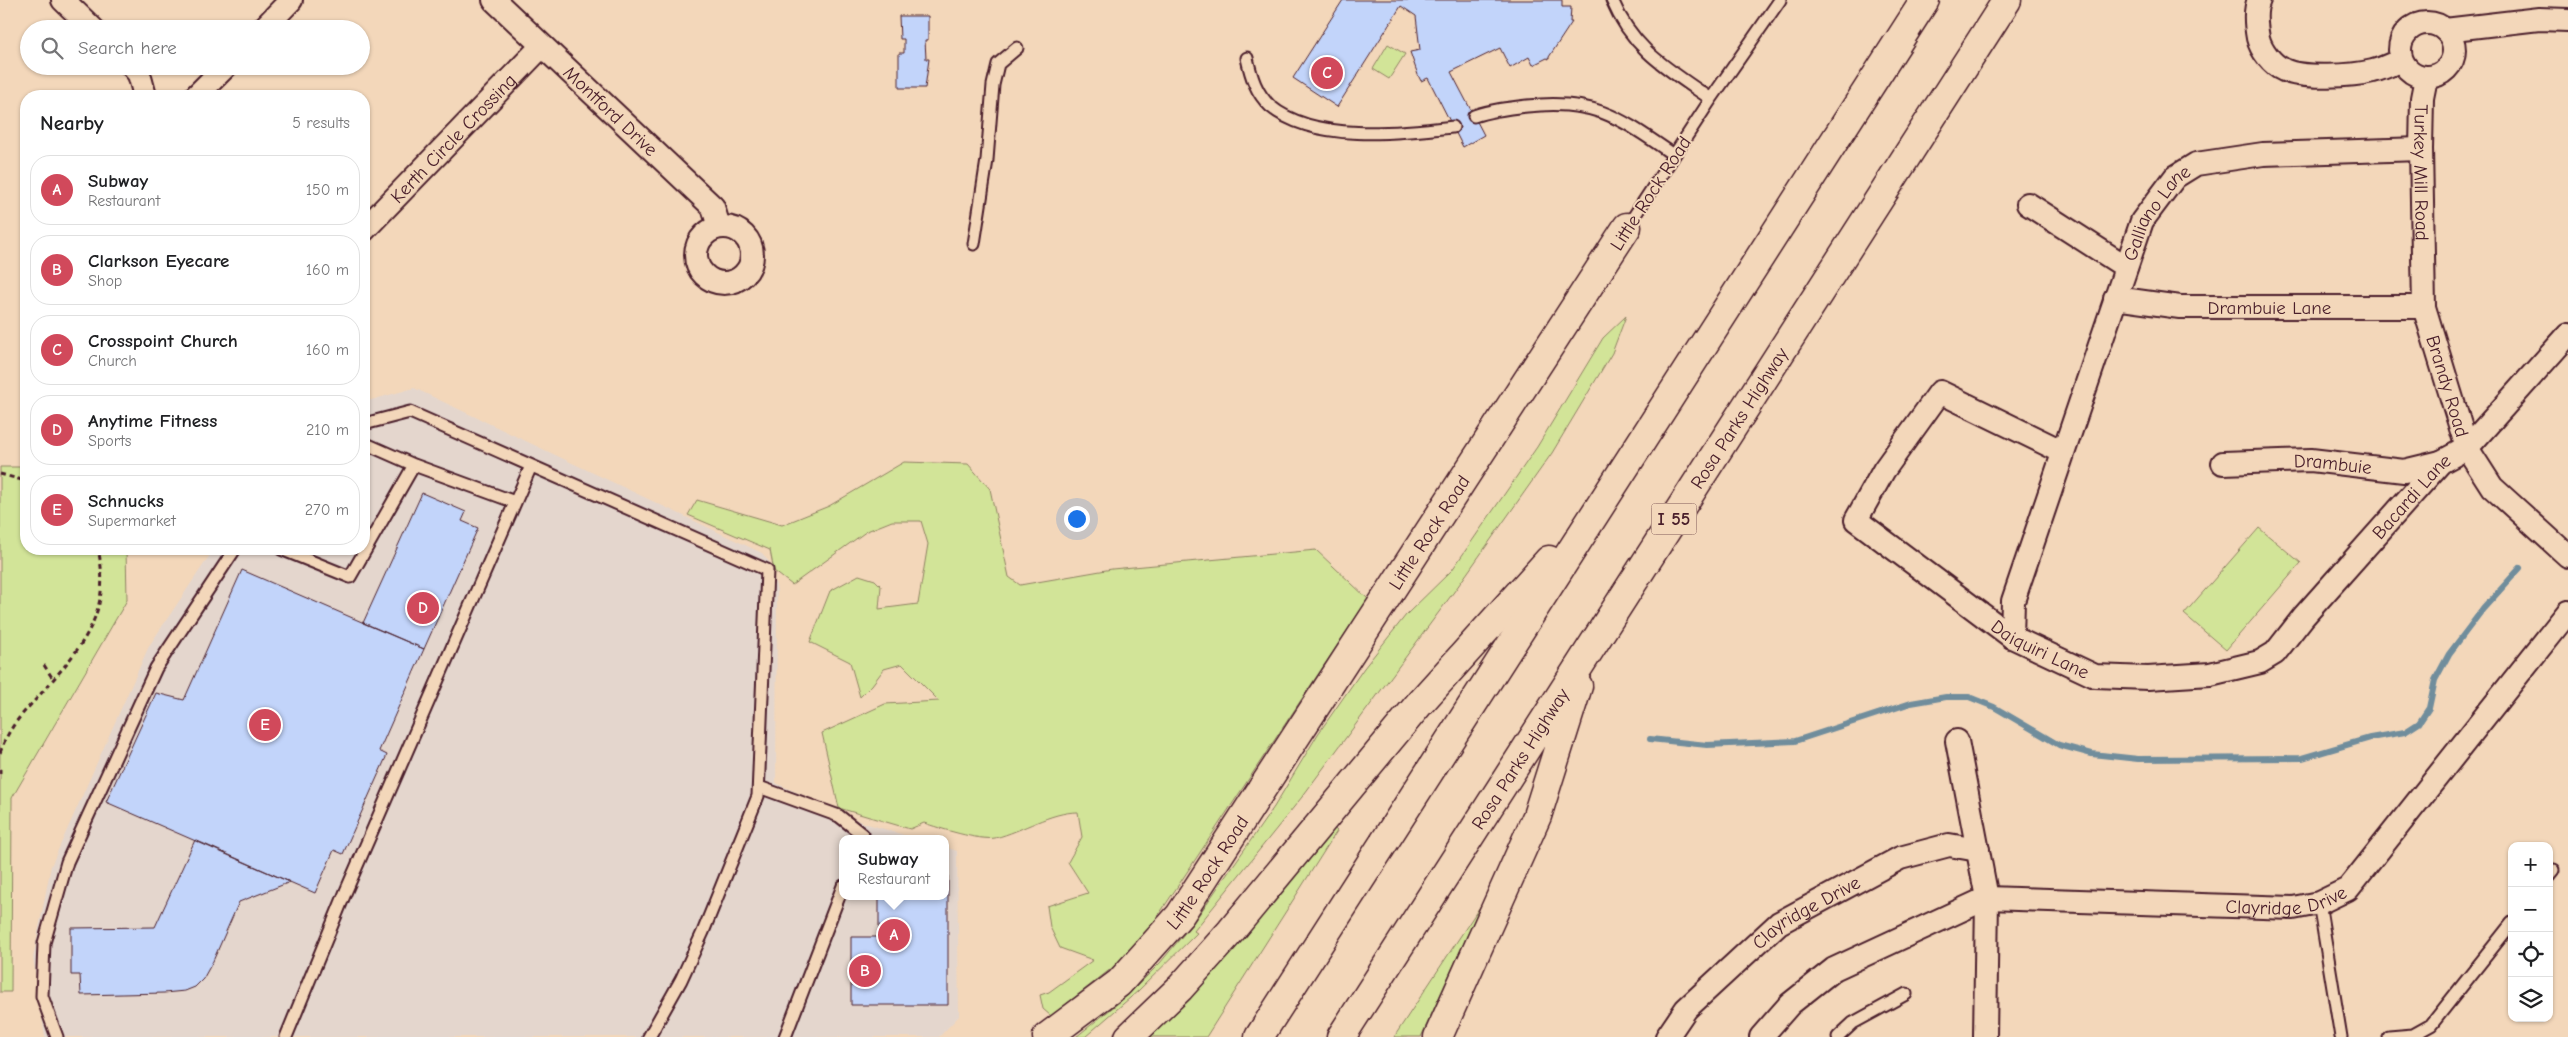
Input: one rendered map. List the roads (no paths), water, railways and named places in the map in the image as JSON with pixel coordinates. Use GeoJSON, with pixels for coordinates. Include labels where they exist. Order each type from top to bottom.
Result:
{"type":"FeatureCollection","features":[{"type":"Feature","properties":{"kind":"main road"},"geometry":{"type":"LineString","coordinates":[[1259,1037],[1925,0]]}},
{"type":"Feature","properties":{"kind":"main road","name":"Rosa Parks Highway"},"geometry":{"type":"LineString","coordinates":[[1341,1037],[2007,0]]}},
{"type":"Feature","properties":{"kind":"main road","name":"Little Rock Road"},"geometry":{"type":"LineString","coordinates":[[1047,1037],[1119,983],[1180,915],[1628,227]]}},
{"type":"Feature","properties":{"kind":"main road"},"geometry":{"type":"LineString","coordinates":[[1129,1037],[1180,988],[1231,931],[1419,704],[1602,501]]}},
{"type":"Feature","properties":{"kind":"main road"},"geometry":{"type":"LineString","coordinates":[[1438,1037],[1538,816],[1589,652]]}},
{"type":"Feature","properties":{"kind":"street"},"geometry":{"type":"LineString","coordinates":[[63,0],[84,20]]}},
{"type":"Feature","properties":{"kind":"street"},"geometry":{"type":"LineString","coordinates":[[272,20],[291,0]]}},
{"type":"Feature","properties":{"kind":"street","name":"Montford Drive"},"geometry":{"type":"LineString","coordinates":[[494,0],[541,47],[713,207],[719,227]]}},
{"type":"Feature","properties":{"kind":"street"},"geometry":{"type":"LineString","coordinates":[[2259,0],[2257,5],[2257,31],[2261,50],[2283,70],[2303,74],[2373,71],[2401,60]]}},
{"type":"Feature","properties":{"kind":"street"},"geometry":{"type":"LineString","coordinates":[[2445,30],[2539,19],[2567,13]]}},
{"type":"Feature","properties":{"kind":"street"},"geometry":{"type":"LineString","coordinates":[[2432,23],[2445,30],[2453,41],[2453,59],[2443,73],[2426,78],[2409,71],[2401,60],[2399,48],[2402,39],[2414,26],[2432,23]]}},
{"type":"Feature","properties":{"kind":"street","name":"Kerth Circle Crossing"},"geometry":{"type":"LineString","coordinates":[[370,224],[541,47]]}},
{"type":"Feature","properties":{"kind":"street"},"geometry":{"type":"LineString","coordinates":[[139,75],[143,90]]}},
{"type":"Feature","properties":{"kind":"street"},"geometry":{"type":"LineString","coordinates":[[202,90],[217,75]]}},
{"type":"Feature","properties":{"kind":"street","name":"Turkey Mill Road"},"geometry":{"type":"LineString","coordinates":[[2424,268],[2421,149],[2422,98],[2426,78]]}},
{"type":"Feature","properties":{"kind":"street","name":"Galliano Lane"},"geometry":{"type":"LineString","coordinates":[[2012,637],[2013,601],[2142,221],[2174,177],[2196,164],[2263,154],[2421,149]]}},
{"type":"Feature","properties":{"kind":"street"},"geometry":{"type":"LineString","coordinates":[[2028,204],[2126,267]]}},
{"type":"Feature","properties":{"kind":"street","name":"Brandy Road"},"geometry":{"type":"LineString","coordinates":[[2424,268],[2424,307],[2467,448],[2492,487],[2568,556]]}},
{"type":"Feature","properties":{"kind":"street","name":"Drambuie Lane"},"geometry":{"type":"LineString","coordinates":[[2115,298],[2180,307],[2424,307]]}},
{"type":"Feature","properties":{"kind":"street","name":"Bacardi Lane"},"geometry":{"type":"LineString","coordinates":[[2260,662],[2275,653],[2304,616],[2441,462],[2467,448],[2568,335]]}},
{"type":"Feature","properties":{"kind":"street","name":"Daiquiri Lane"},"geometry":{"type":"LineString","coordinates":[[2063,452],[1940,392],[1884,470],[1856,520],[2012,637],[2095,676],[2148,678],[2210,674],[2260,662]]}},
{"type":"Feature","properties":{"kind":"street","name":"Drambuie"},"geometry":{"type":"LineString","coordinates":[[2223,463],[2311,460],[2404,471],[2441,462]]}},
{"type":"Feature","properties":{"kind":"street","name":"Clayridge Drive"},"geometry":{"type":"LineString","coordinates":[[1761,1037],[1790,1004],[1834,969],[1987,898],[2293,908],[2319,903],[2348,888],[2568,612]]}},
{"type":"Feature","properties":{"kind":"street"},"geometry":{"type":"LineString","coordinates":[[1957,740],[1987,898],[1985,1037]]}},
{"type":"Feature","properties":{"kind":"street","name":"Clayridge Drive"},"geometry":{"type":"LineString","coordinates":[[1667,1037],[1686,1009],[1779,923],[1900,858],[1949,845],[1978,850]]}},
{"type":"Feature","properties":{"kind":"lane"},"geometry":{"type":"LineString","coordinates":[[1612,0],[1628,31],[1644,50],[1711,99]]}},
{"type":"Feature","properties":{"kind":"lane","name":"Little Rock Road"},"geometry":{"type":"LineString","coordinates":[[1628,227],[1711,99],[1780,0]]}},
{"type":"Feature","properties":{"kind":"lane"},"geometry":{"type":"LineString","coordinates":[[974,244],[987,160],[993,85],[998,64],[1017,48]]}},
{"type":"Feature","properties":{"kind":"lane"},"geometry":{"type":"LineString","coordinates":[[1247,58],[1254,84],[1271,106],[1312,126],[1346,132],[1453,127]]}},
{"type":"Feature","properties":{"kind":"lane"},"geometry":{"type":"LineString","coordinates":[[1474,116],[1499,109],[1545,104],[1588,107],[1620,119],[1674,155]]}},
{"type":"Feature","properties":{"kind":"lane"},"geometry":{"type":"LineString","coordinates":[[370,422],[410,412],[767,570],[758,796],[703,932],[681,980],[648,1037]]}},
{"type":"Feature","properties":{"kind":"lane"},"geometry":{"type":"LineString","coordinates":[[370,445],[414,465],[515,502]]}},
{"type":"Feature","properties":{"kind":"lane"},"geometry":{"type":"LineString","coordinates":[[370,542],[414,465]]}},
{"type":"Feature","properties":{"kind":"lane"},"geometry":{"type":"LineString","coordinates":[[286,1037],[346,891],[531,466]]}},
{"type":"Feature","properties":{"kind":"lane"},"geometry":{"type":"LineString","coordinates":[[57,1037],[42,996],[44,943],[67,862],[156,668],[231,555]]}},
{"type":"Feature","properties":{"kind":"lane"},"geometry":{"type":"LineString","coordinates":[[295,555],[350,577],[363,555]]}},
{"type":"Feature","properties":{"kind":"lane"},"geometry":{"type":"LineString","coordinates":[[758,787],[839,816],[863,835]]}},
{"type":"Feature","properties":{"kind":"lane"},"geometry":{"type":"LineString","coordinates":[[785,1037],[839,896]]}},
{"type":"Feature","properties":{"kind":"lane"},"geometry":{"type":"LineString","coordinates":[[2319,903],[2341,1037]]}},
{"type":"Feature","properties":{"kind":"lane"},"geometry":{"type":"LineString","coordinates":[[2389,1037],[2414,1035],[2431,1024],[2508,928]]}},
{"type":"Feature","properties":{"kind":"lane"},"geometry":{"type":"LineString","coordinates":[[1838,1037],[1853,1023],[1906,994]]}},
{"type":"Feature","properties":{"kind":"waterway"},"geometry":{"type":"LineString","coordinates":[[1650,739],[1707,745],[1795,741],[1911,703],[1946,697],[1969,697],[1994,707],[2059,745],[2092,754],[2138,759],[2302,758],[2370,738],[2405,732],[2419,723],[2429,708],[2435,680],[2449,654],[2483,609],[2520,568]]}},
{"type":"Feature","properties":{"kind":"place","name":"Crosspoint Church"},"geometry":{"type":"Point","coordinates":[1327,73]}},
{"type":"Feature","properties":{"kind":"place","name":"Anytime Fitness"},"geometry":{"type":"Point","coordinates":[423,608]}},
{"type":"Feature","properties":{"kind":"place","name":"Schnucks"},"geometry":{"type":"Point","coordinates":[265,725]}},
{"type":"Feature","properties":{"kind":"place","name":"Subway"},"geometry":{"type":"Point","coordinates":[894,935]}},
{"type":"Feature","properties":{"kind":"place","name":"Clarkson Eyecare"},"geometry":{"type":"Point","coordinates":[865,971]}}]}
